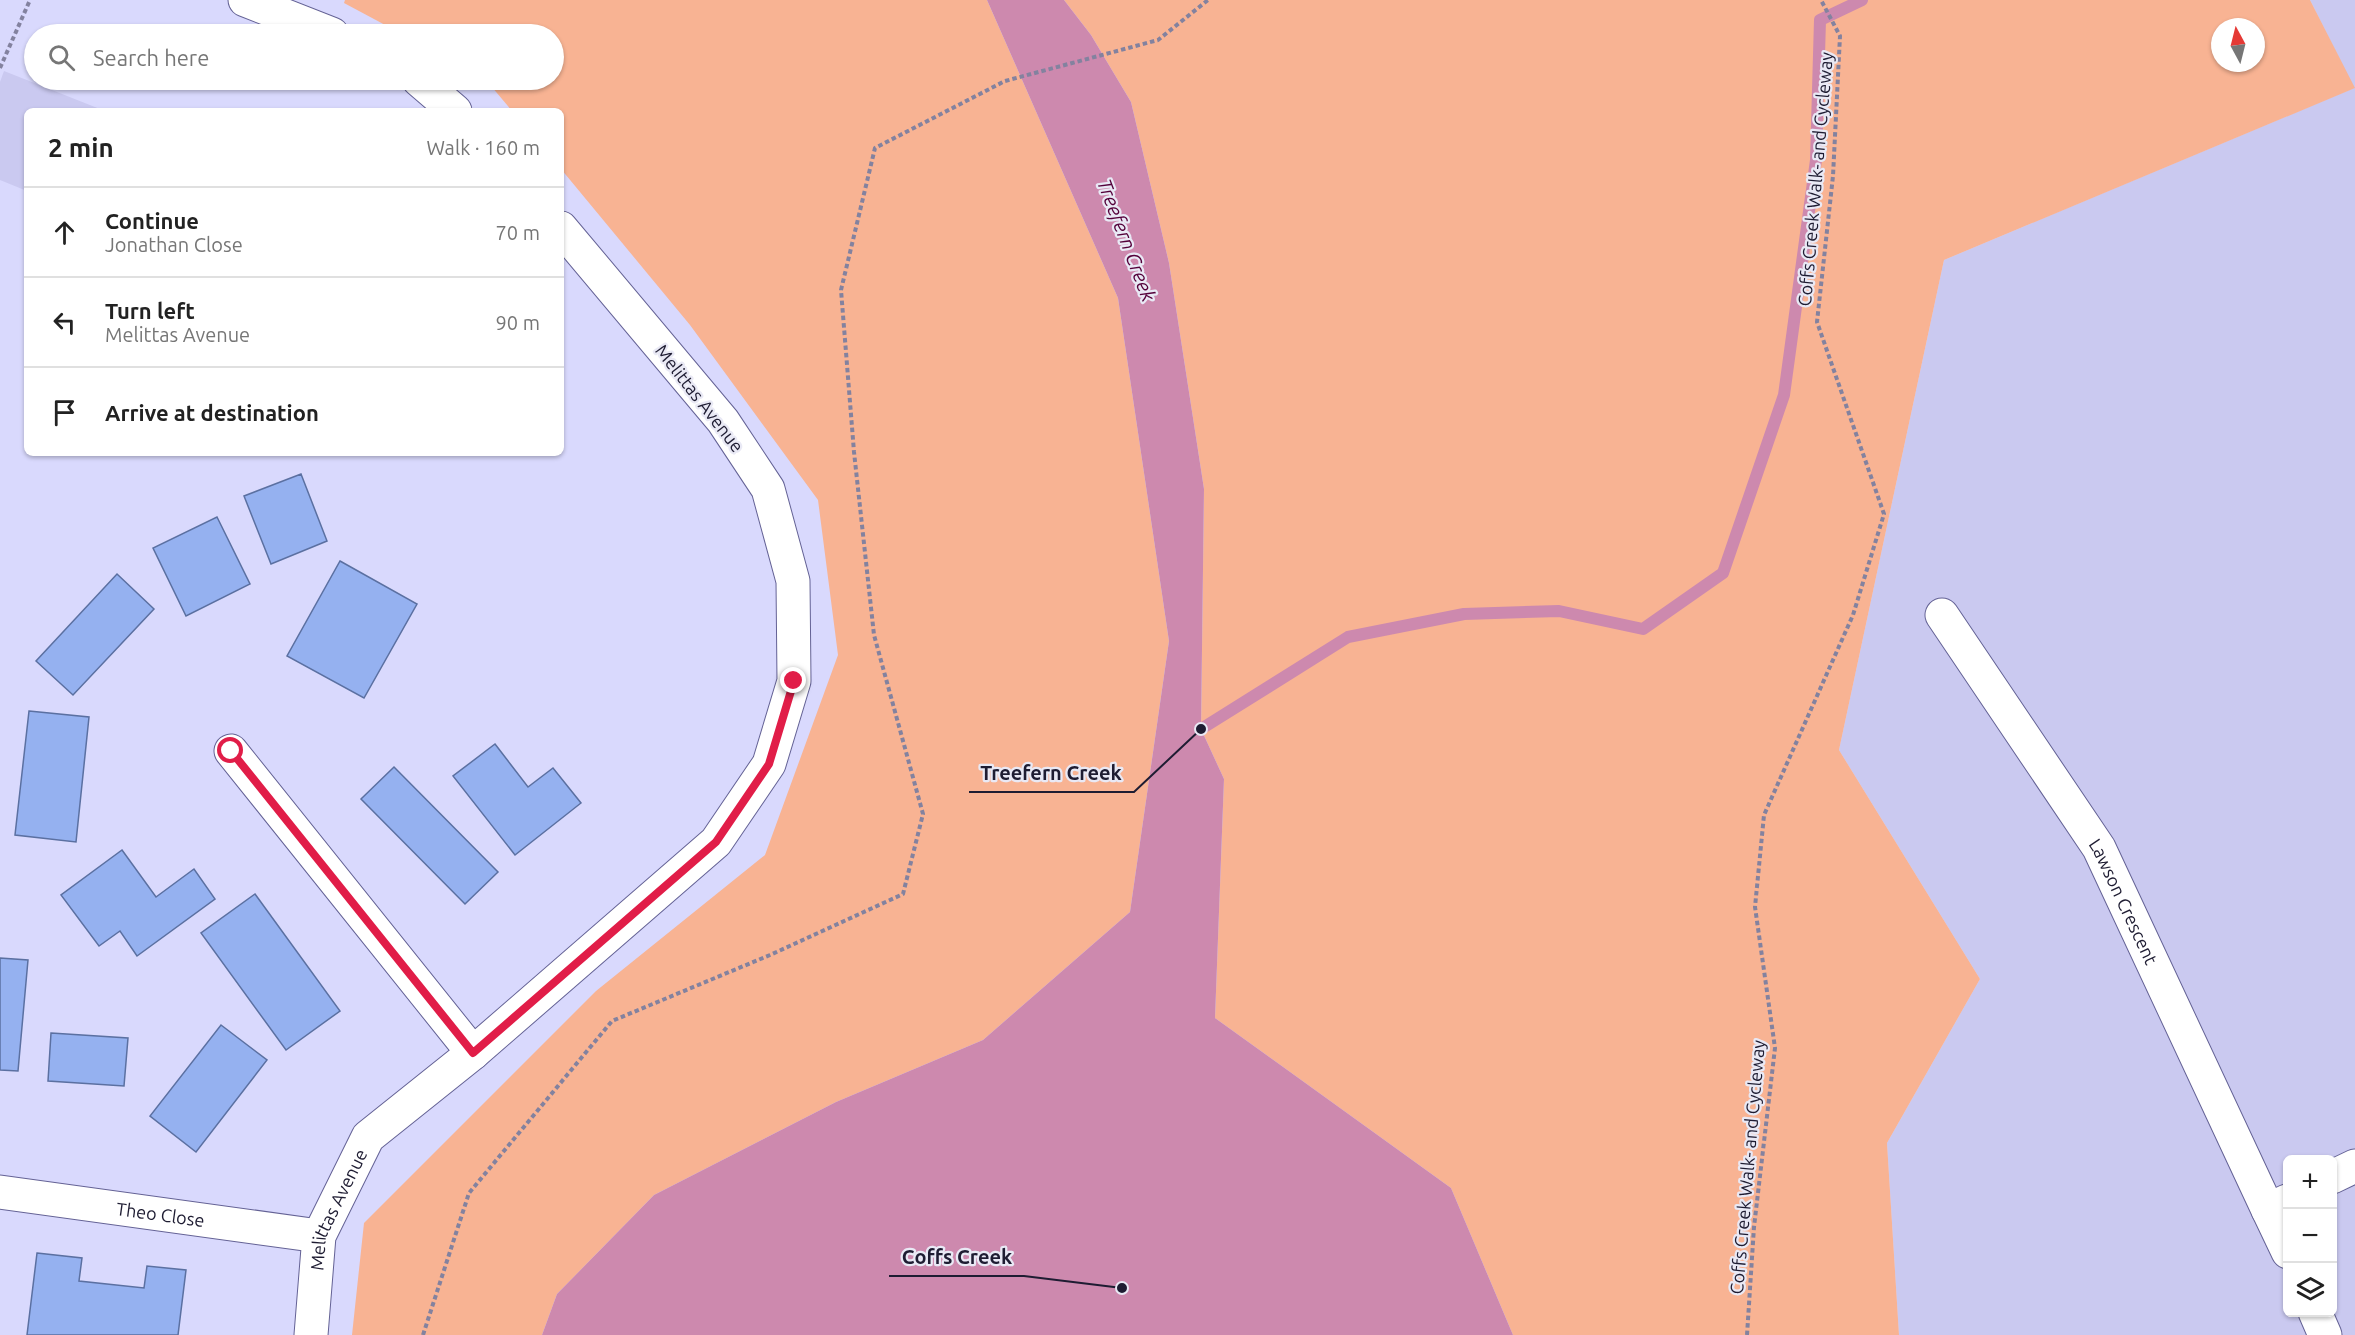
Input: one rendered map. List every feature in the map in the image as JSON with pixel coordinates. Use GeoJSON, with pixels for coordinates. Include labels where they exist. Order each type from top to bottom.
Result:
{"type":"FeatureCollection","features":[{"type":"Feature","properties":{"kind":"street"},"geometry":{"type":"LineString","coordinates":[[245,0],[306,24]]}},
{"type":"Feature","properties":{"kind":"street"},"geometry":{"type":"LineString","coordinates":[[431,90],[452,108]]}},
{"type":"Feature","properties":{"kind":"street","name":"Melittas Avenue"},"geometry":{"type":"LineString","coordinates":[[310,1335],[320,1236],[368,1137],[473,1053],[716,842],[769,764],[794,681],[793,581],[768,489],[723,421],[564,232]]}},
{"type":"Feature","properties":{"kind":"street","name":"Lawson Crescent"},"geometry":{"type":"LineString","coordinates":[[1942,615],[2099,848],[2278,1205],[2283,1228]]}},
{"type":"Feature","properties":{"kind":"street"},"geometry":{"type":"LineString","coordinates":[[231,751],[473,1053]]}},
{"type":"Feature","properties":{"kind":"street"},"geometry":{"type":"LineString","coordinates":[[2337,1175],[2355,1166]]}},
{"type":"Feature","properties":{"kind":"street","name":"Theo Close"},"geometry":{"type":"LineString","coordinates":[[0,1192],[320,1236]]}},
{"type":"Feature","properties":{"kind":"street"},"geometry":{"type":"LineString","coordinates":[[2317,1317],[2325,1335]]}},
{"type":"Feature","properties":{"kind":"path"},"geometry":{"type":"LineString","coordinates":[[0,68],[30,0]]}},
{"type":"Feature","properties":{"kind":"path"},"geometry":{"type":"LineString","coordinates":[[1005,81],[1158,40],[1208,0]]}},
{"type":"Feature","properties":{"kind":"path","name":"Coffs Creek Walk- and Cycleway"},"geometry":{"type":"LineString","coordinates":[[1747,1335],[1754,1227],[1775,1048],[1755,907],[1764,815],[1853,615],[1884,514],[1817,322],[1833,176],[1840,36],[1821,0]]}},
{"type":"Feature","properties":{"kind":"shaded area"},"geometry":{"type":"Polygon","coordinates":[[[345,0],[987,0],[1118,298],[1169,641],[1130,912],[983,1040],[836,1102],[654,1195],[557,1294],[542,1335],[352,1335],[364,1223],[596,991],[765,855],[838,655],[818,500],[690,325],[564,173],[564,108],[509,108],[494,90],[564,90],[564,24],[383,24],[344,3],[345,0]]]}},
{"type":"Feature","properties":{"kind":"shaded area"},"geometry":{"type":"Polygon","coordinates":[[[1064,0],[2310,0],[2355,88],[1944,260],[1839,750],[1980,979],[1887,1143],[1899,1335],[1513,1335],[1451,1188],[1215,1018],[1224,779],[1201,729],[1204,489],[1169,263],[1131,102],[1091,35],[1064,0]]]}},
{"type":"Feature","properties":{"kind":"shaded area"},"geometry":{"type":"Polygon","coordinates":[[[2310,0],[2355,0],[2355,1335],[1899,1335],[1887,1143],[1980,979],[1839,750],[1944,260],[2354,88],[2310,0]]]}},
{"type":"Feature","properties":{"kind":"shaded area"},"geometry":{"type":"Polygon","coordinates":[[[4,71],[24,79],[24,90],[52,90],[97,108],[24,108],[24,190],[0,180],[0,82],[4,71]]]}},
{"type":"Feature","properties":{"kind":"water"},"geometry":{"type":"Polygon","coordinates":[[[987,0],[1064,0],[1091,35],[1131,102],[1169,263],[1204,489],[1201,729],[1224,779],[1215,1018],[1451,1188],[1513,1335],[542,1335],[557,1294],[654,1195],[836,1102],[983,1040],[1130,912],[1169,641],[1118,298],[987,0]]]}},
{"type":"Feature","properties":{"kind":"building"},"geometry":{"type":"Polygon","coordinates":[[[301,474],[327,541],[271,564],[244,496],[301,474]]]}},
{"type":"Feature","properties":{"kind":"building"},"geometry":{"type":"Polygon","coordinates":[[[217,517],[250,584],[186,616],[153,548],[217,517]]]}},
{"type":"Feature","properties":{"kind":"building"},"geometry":{"type":"Polygon","coordinates":[[[340,561],[417,604],[364,698],[287,656],[340,561]]]}},
{"type":"Feature","properties":{"kind":"building"},"geometry":{"type":"Polygon","coordinates":[[[117,574],[154,609],[73,695],[36,661],[117,574]]]}},
{"type":"Feature","properties":{"kind":"building"},"geometry":{"type":"Polygon","coordinates":[[[29,711],[89,717],[76,842],[15,835],[29,711]]]}},
{"type":"Feature","properties":{"kind":"building"},"geometry":{"type":"Polygon","coordinates":[[[495,744],[528,787],[553,768],[581,803],[515,855],[453,776],[495,744]]]}},
{"type":"Feature","properties":{"kind":"building"},"geometry":{"type":"Polygon","coordinates":[[[394,767],[498,872],[465,904],[361,799],[394,767]]]}},
{"type":"Feature","properties":{"kind":"building"},"geometry":{"type":"Polygon","coordinates":[[[122,850],[156,897],[194,869],[215,899],[137,956],[120,931],[99,946],[61,895],[122,850]]]}},
{"type":"Feature","properties":{"kind":"building"},"geometry":{"type":"Polygon","coordinates":[[[255,894],[340,1011],[286,1050],[201,933],[255,894]]]}},
{"type":"Feature","properties":{"kind":"building"},"geometry":{"type":"Polygon","coordinates":[[[0,958],[28,960],[18,1071],[0,1070],[0,958]]]}},
{"type":"Feature","properties":{"kind":"building"},"geometry":{"type":"Polygon","coordinates":[[[221,1025],[267,1060],[196,1152],[150,1116],[221,1025]]]}},
{"type":"Feature","properties":{"kind":"building"},"geometry":{"type":"Polygon","coordinates":[[[51,1033],[128,1038],[124,1086],[48,1081],[51,1033]]]}},
{"type":"Feature","properties":{"kind":"building"},"geometry":{"type":"Polygon","coordinates":[[[37,1253],[82,1258],[79,1281],[144,1288],[147,1266],[186,1270],[178,1335],[27,1335],[37,1253]]]}},
{"type":"Feature","properties":{"kind":"waterway"},"geometry":{"type":"LineString","coordinates":[[1201,729],[1348,637],[1464,614],[1559,611],[1643,629],[1723,573],[1784,395],[1816,160],[1820,20],[1862,0]]}},
{"type":"Feature","properties":{"kind":"place","name":"Treefern Creek"},"geometry":{"type":"Point","coordinates":[1201,729]}},
{"type":"Feature","properties":{"kind":"place","name":"Coffs Creek"},"geometry":{"type":"Point","coordinates":[1122,1288]}},
{"type":"Feature","properties":{"kind":"route"},"geometry":{"type":"LineString","coordinates":[[231,751],[473,1053],[716,842],[769,764],[794,681]]}}]}
